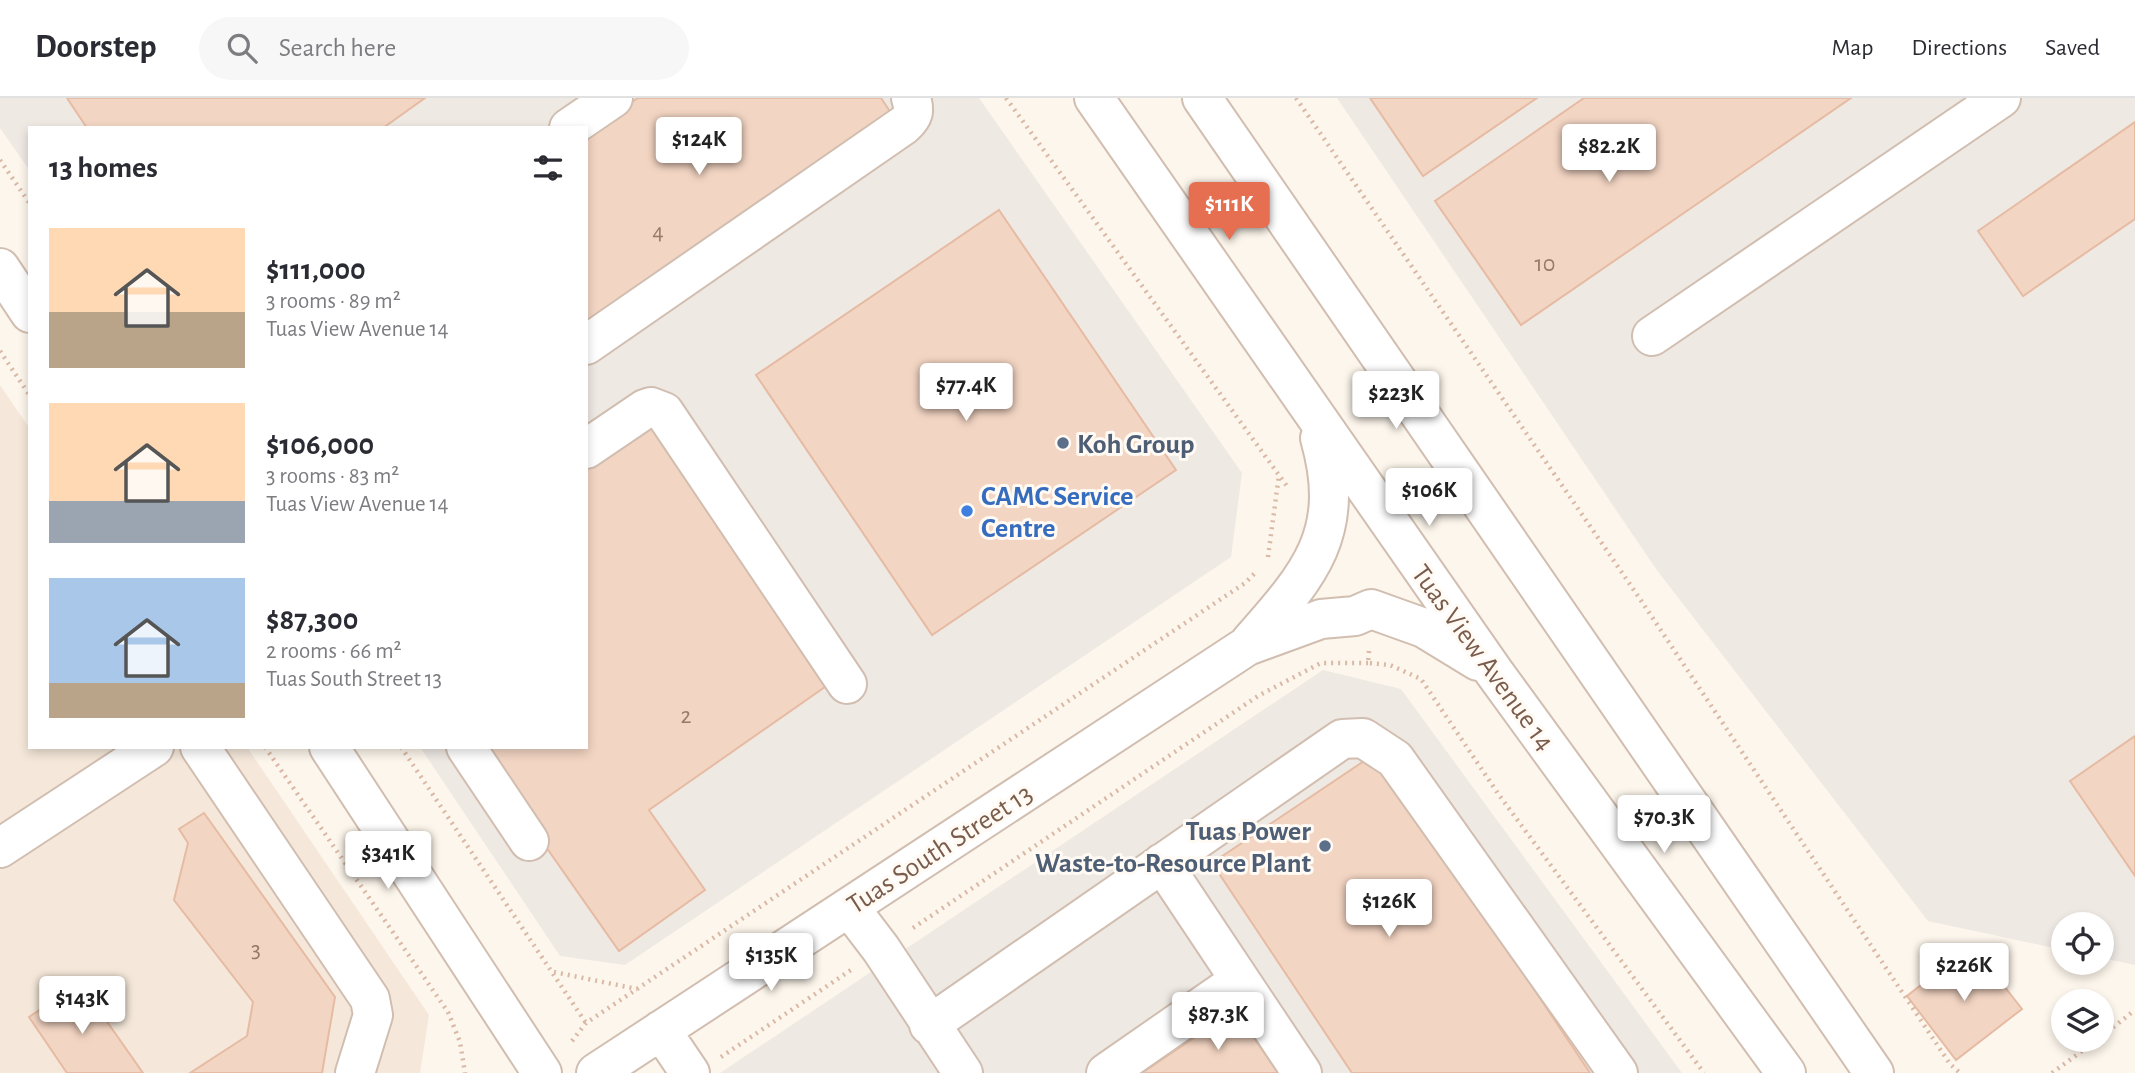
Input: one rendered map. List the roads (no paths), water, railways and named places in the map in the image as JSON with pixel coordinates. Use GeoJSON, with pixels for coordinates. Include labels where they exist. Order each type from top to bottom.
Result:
{"type":"FeatureCollection","features":[{"type":"Feature","properties":{"kind":"street"},"geometry":{"type":"LineString","coordinates":[[572,126],[613,98]]}},
{"type":"Feature","properties":{"kind":"street"},"geometry":{"type":"LineString","coordinates":[[588,344],[904,124],[915,110],[911,98]]}},
{"type":"Feature","properties":{"kind":"street","name":"Tuas View Avenue 14"},"geometry":{"type":"LineString","coordinates":[[1094,98],[1493,672],[1786,1073]]}},
{"type":"Feature","properties":{"kind":"street"},"geometry":{"type":"LineString","coordinates":[[1202,98],[1874,1073]]}},
{"type":"Feature","properties":{"kind":"street"},"geometry":{"type":"LineString","coordinates":[[1652,336],[2001,98]]}},
{"type":"Feature","properties":{"kind":"street"},"geometry":{"type":"LineString","coordinates":[[0,268],[18,311]]}},
{"type":"Feature","properties":{"kind":"street"},"geometry":{"type":"LineString","coordinates":[[588,448],[645,409],[651,407],[664,412],[847,684]]}},
{"type":"Feature","properties":{"kind":"street","name":"Tuas South Street 13"},"geometry":{"type":"LineString","coordinates":[[1247,646],[1302,582],[1324,537],[1331,497],[1328,464],[1315,419]]}},
{"type":"Feature","properties":{"kind":"street","name":"Tuas South Street 13"},"geometry":{"type":"LineString","coordinates":[[596,1073],[1247,646],[1321,619],[1355,616],[1371,609],[1424,628],[1457,646],[1493,672]]}},
{"type":"Feature","properties":{"kind":"street"},"geometry":{"type":"LineString","coordinates":[[929,1025],[1342,739],[1363,738],[1395,759],[1618,1073]]}},
{"type":"Feature","properties":{"kind":"street"},"geometry":{"type":"LineString","coordinates":[[0,848],[151,749]]}},
{"type":"Feature","properties":{"kind":"street"},"geometry":{"type":"LineString","coordinates":[[201,749],[370,999],[373,1015],[355,1073]]}},
{"type":"Feature","properties":{"kind":"street"},"geometry":{"type":"LineString","coordinates":[[330,749],[541,1071]]}},
{"type":"Feature","properties":{"kind":"street"},"geometry":{"type":"LineString","coordinates":[[467,749],[529,841]]}},
{"type":"Feature","properties":{"kind":"street"},"geometry":{"type":"LineString","coordinates":[[1162,863],[1302,1073]]}},
{"type":"Feature","properties":{"kind":"street"},"geometry":{"type":"LineString","coordinates":[[849,907],[963,1073]]}},
{"type":"Feature","properties":{"kind":"street"},"geometry":{"type":"LineString","coordinates":[[1106,1073],[1240,980]]}},
{"type":"Feature","properties":{"kind":"street"},"geometry":{"type":"LineString","coordinates":[[661,1030],[700,1069]]}},
{"type":"Feature","properties":{"kind":"place","name":"Koh Group"},"geometry":{"type":"Point","coordinates":[1063,443]}},
{"type":"Feature","properties":{"kind":"place","name":"CAMC Service Centre"},"geometry":{"type":"Point","coordinates":[967,511]}},
{"type":"Feature","properties":{"kind":"place","name":"Tuas Power Waste-to-Resource Plant"},"geometry":{"type":"Point","coordinates":[1325,846]}}]}
